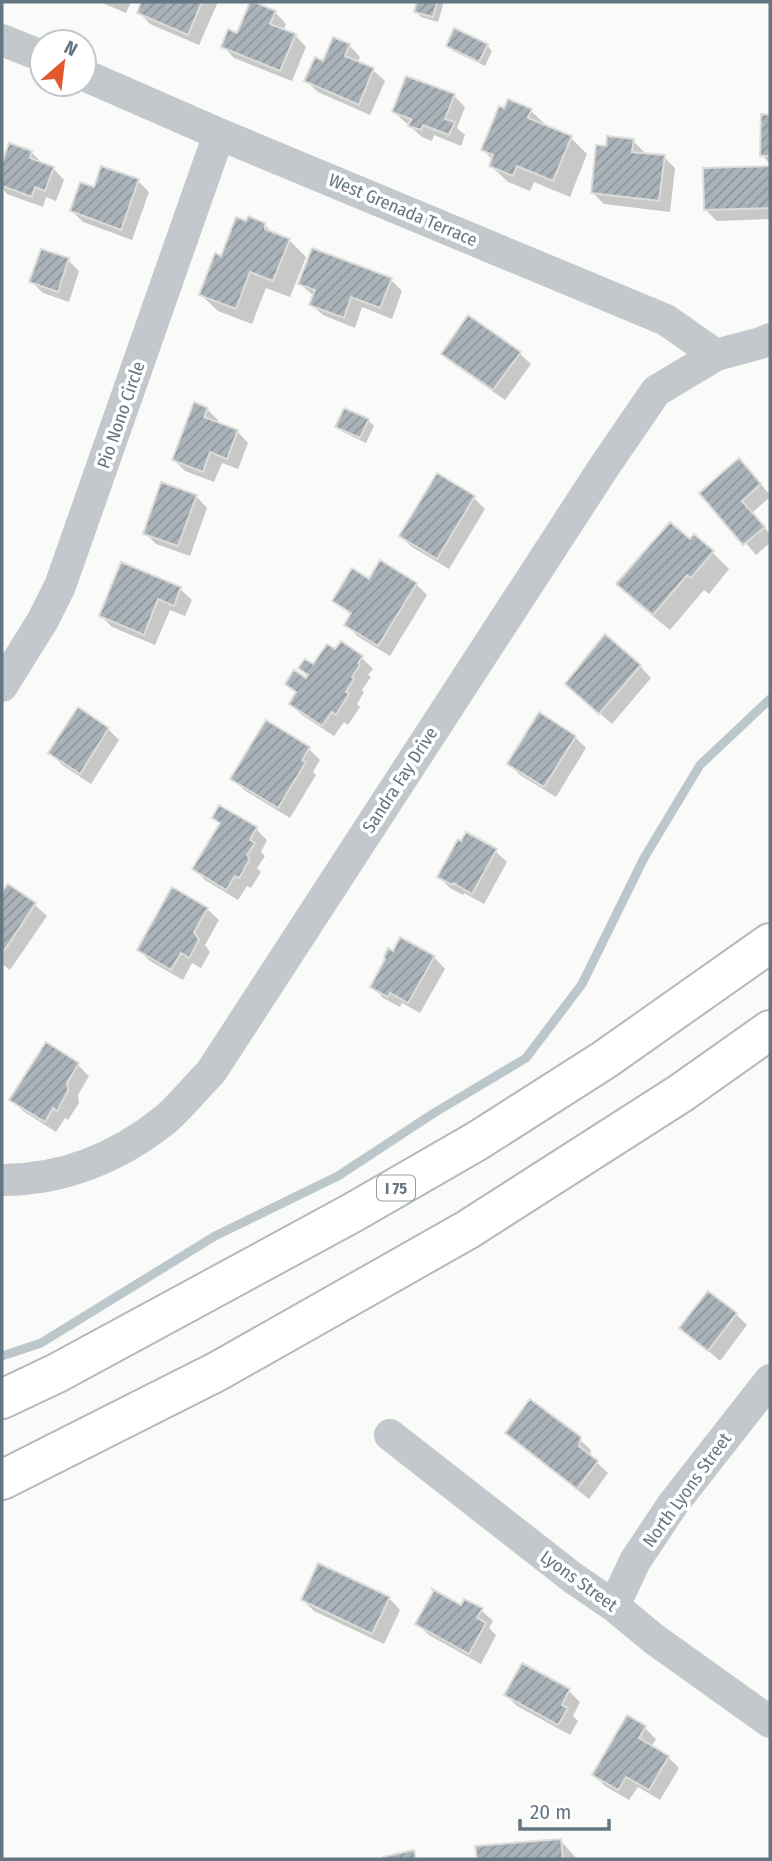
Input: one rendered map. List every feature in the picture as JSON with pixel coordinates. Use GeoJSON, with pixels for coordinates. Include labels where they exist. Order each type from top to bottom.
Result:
{"type":"FeatureCollection","features":[{"type":"Feature","properties":{"kind":"highway","name":"I 75"},"geometry":{"type":"LineString","coordinates":[[2,1399],[57,1373],[352,1213],[477,1141],[604,1060],[770,943]]}},
{"type":"Feature","properties":{"kind":"highway"},"geometry":{"type":"LineString","coordinates":[[2,1480],[218,1371],[467,1230],[681,1093],[770,1030]]}},
{"type":"Feature","properties":{"kind":"street"},"geometry":{"type":"LineString","coordinates":[[2,40],[28,50]]}},
{"type":"Feature","properties":{"kind":"street","name":"West Grenada Terrace"},"geometry":{"type":"LineString","coordinates":[[98,81],[666,320],[716,355]]}},
{"type":"Feature","properties":{"kind":"street","name":"Pio Nono Circle"},"geometry":{"type":"LineString","coordinates":[[2,686],[43,620],[60,586],[219,134]]}},
{"type":"Feature","properties":{"kind":"street","name":"Sandra Fay Drive"},"geometry":{"type":"LineString","coordinates":[[2,1180],[43,1178],[102,1160],[139,1139],[168,1117],[211,1072],[656,391],[716,355],[770,339]]}},
{"type":"Feature","properties":{"kind":"street","name":"North Lyons Street"},"geometry":{"type":"LineString","coordinates":[[614,1606],[635,1561],[673,1504],[770,1380]]}},
{"type":"Feature","properties":{"kind":"street","name":"Lyons Street"},"geometry":{"type":"LineString","coordinates":[[390,1435],[573,1578],[770,1722]]}},
{"type":"Feature","properties":{"kind":"building"},"geometry":{"type":"Polygon","coordinates":[[[141,2],[202,2],[188,35],[137,13],[141,2]]]}},
{"type":"Feature","properties":{"kind":"building"},"geometry":{"type":"Polygon","coordinates":[[[250,2],[276,11],[270,24],[296,34],[280,71],[221,47],[228,29],[237,33],[250,2]]]}},
{"type":"Feature","properties":{"kind":"building"},"geometry":{"type":"Polygon","coordinates":[[[417,2],[437,2],[433,17],[414,12],[417,2]]]}},
{"type":"Feature","properties":{"kind":"building"},"geometry":{"type":"Polygon","coordinates":[[[454,28],[488,44],[479,62],[446,46],[454,28]]]}},
{"type":"Feature","properties":{"kind":"building"},"geometry":{"type":"Polygon","coordinates":[[[333,37],[350,44],[345,56],[374,68],[359,105],[304,81],[315,57],[323,61],[333,37]]]}},
{"type":"Feature","properties":{"kind":"building"},"geometry":{"type":"Polygon","coordinates":[[[406,76],[455,94],[445,119],[455,122],[449,135],[423,125],[421,130],[408,126],[411,119],[392,112],[406,76]]]}},
{"type":"Feature","properties":{"kind":"building"},"geometry":{"type":"Polygon","coordinates":[[[508,99],[532,109],[528,118],[572,136],[553,181],[517,166],[513,176],[489,166],[493,155],[481,150],[499,106],[504,108],[508,99]]]}},
{"type":"Feature","properties":{"kind":"building"},"geometry":{"type":"Polygon","coordinates":[[[761,114],[770,115],[770,156],[760,156],[761,114]]]}},
{"type":"Feature","properties":{"kind":"building"},"geometry":{"type":"Polygon","coordinates":[[[607,136],[634,139],[632,152],[665,155],[659,201],[591,193],[596,145],[606,146],[607,136]]]}},
{"type":"Feature","properties":{"kind":"building"},"geometry":{"type":"Polygon","coordinates":[[[9,143],[32,151],[30,158],[54,167],[45,191],[35,187],[32,197],[2,186],[2,163],[9,143]]]}},
{"type":"Feature","properties":{"kind":"building"},"geometry":{"type":"Polygon","coordinates":[[[101,166],[139,179],[121,230],[70,211],[80,182],[94,187],[101,166]]]}},
{"type":"Feature","properties":{"kind":"building"},"geometry":{"type":"Polygon","coordinates":[[[770,166],[770,208],[704,210],[703,168],[770,166]]]}},
{"type":"Feature","properties":{"kind":"building"},"geometry":{"type":"Polygon","coordinates":[[[248,216],[265,223],[265,229],[290,239],[273,281],[250,272],[236,309],[199,295],[215,253],[221,256],[236,217],[246,221],[248,216]]]}},
{"type":"Feature","properties":{"kind":"building"},"geometry":{"type":"Polygon","coordinates":[[[312,248],[392,278],[380,308],[351,297],[344,318],[309,305],[315,290],[298,284],[312,248]]]}},
{"type":"Feature","properties":{"kind":"building"},"geometry":{"type":"Polygon","coordinates":[[[41,249],[69,258],[58,292],[29,282],[41,249]]]}},
{"type":"Feature","properties":{"kind":"building"},"geometry":{"type":"Polygon","coordinates":[[[468,315],[521,352],[493,390],[441,354],[468,315]]]}},
{"type":"Feature","properties":{"kind":"building"},"geometry":{"type":"Polygon","coordinates":[[[194,402],[208,408],[204,417],[238,430],[227,459],[210,452],[203,472],[172,460],[194,402]]]}},
{"type":"Feature","properties":{"kind":"building"},"geometry":{"type":"Polygon","coordinates":[[[344,408],[369,419],[360,438],[335,427],[344,408]]]}},
{"type":"Feature","properties":{"kind":"building"},"geometry":{"type":"Polygon","coordinates":[[[739,458],[761,484],[742,501],[765,527],[743,545],[699,493],[739,458]]]}},
{"type":"Feature","properties":{"kind":"building"},"geometry":{"type":"Polygon","coordinates":[[[437,473],[475,496],[437,559],[399,536],[437,473]]]}},
{"type":"Feature","properties":{"kind":"building"},"geometry":{"type":"Polygon","coordinates":[[[161,482],[197,495],[178,546],[143,534],[161,482]]]}},
{"type":"Feature","properties":{"kind":"building"},"geometry":{"type":"Polygon","coordinates":[[[670,522],[690,539],[694,534],[714,551],[691,578],[687,575],[653,615],[616,584],[670,522]]]}},
{"type":"Feature","properties":{"kind":"building"},"geometry":{"type":"Polygon","coordinates":[[[380,560],[417,583],[378,646],[344,625],[351,613],[332,601],[352,568],[369,579],[380,560]]]}},
{"type":"Feature","properties":{"kind":"building"},"geometry":{"type":"Polygon","coordinates":[[[121,562],[181,587],[174,606],[158,599],[144,635],[99,616],[121,562]]]}},
{"type":"Feature","properties":{"kind":"building"},"geometry":{"type":"Polygon","coordinates":[[[605,634],[641,665],[599,714],[565,684],[605,634]]]}},
{"type":"Feature","properties":{"kind":"building"},"geometry":{"type":"Polygon","coordinates":[[[341,641],[363,656],[346,692],[349,694],[336,715],[332,712],[322,726],[289,704],[296,692],[285,684],[294,670],[306,678],[308,675],[298,668],[305,659],[313,664],[327,644],[335,649],[341,641]]]}},
{"type":"Feature","properties":{"kind":"building"},"geometry":{"type":"Polygon","coordinates":[[[78,707],[109,728],[80,774],[48,753],[78,707]]]}},
{"type":"Feature","properties":{"kind":"building"},"geometry":{"type":"Polygon","coordinates":[[[539,712],[576,736],[544,787],[507,764],[539,712]]]}},
{"type":"Feature","properties":{"kind":"building"},"geometry":{"type":"Polygon","coordinates":[[[266,720],[310,747],[302,760],[306,762],[278,808],[230,779],[266,720]]]}},
{"type":"Feature","properties":{"kind":"building"},"geometry":{"type":"Polygon","coordinates":[[[219,805],[257,827],[250,840],[255,843],[247,855],[250,859],[239,878],[235,876],[226,890],[192,869],[220,823],[212,818],[219,805]]]}},
{"type":"Feature","properties":{"kind":"building"},"geometry":{"type":"Polygon","coordinates":[[[466,832],[497,849],[472,894],[437,877],[458,839],[461,841],[466,832]]]}},
{"type":"Feature","properties":{"kind":"building"},"geometry":{"type":"Polygon","coordinates":[[[8,884],[36,903],[2,954],[2,892],[8,884]]]}},
{"type":"Feature","properties":{"kind":"building"},"geometry":{"type":"Polygon","coordinates":[[[172,887],[208,908],[194,932],[199,940],[189,958],[181,953],[171,970],[137,950],[172,887]]]}},
{"type":"Feature","properties":{"kind":"building"},"geometry":{"type":"Polygon","coordinates":[[[400,937],[435,956],[408,1003],[390,993],[388,997],[370,987],[388,948],[393,951],[400,937]]]}},
{"type":"Feature","properties":{"kind":"building"},"geometry":{"type":"Polygon","coordinates":[[[46,1042],[79,1063],[67,1083],[68,1091],[57,1111],[53,1108],[45,1122],[9,1100],[46,1042]]]}},
{"type":"Feature","properties":{"kind":"building"},"geometry":{"type":"Polygon","coordinates":[[[708,1291],[737,1313],[708,1351],[679,1328],[708,1291]]]}},
{"type":"Feature","properties":{"kind":"building"},"geometry":{"type":"Polygon","coordinates":[[[530,1399],[581,1437],[579,1446],[598,1461],[577,1489],[505,1433],[530,1399]]]}},
{"type":"Feature","properties":{"kind":"building"},"geometry":{"type":"Polygon","coordinates":[[[318,1563],[390,1597],[372,1634],[301,1600],[318,1563]]]}},
{"type":"Feature","properties":{"kind":"building"},"geometry":{"type":"Polygon","coordinates":[[[432,1589],[461,1605],[464,1599],[483,1608],[477,1618],[486,1623],[469,1654],[415,1624],[433,1592],[432,1589]]]}},
{"type":"Feature","properties":{"kind":"building"},"geometry":{"type":"Polygon","coordinates":[[[522,1663],[570,1689],[562,1705],[568,1708],[558,1725],[504,1695],[522,1663]]]}},
{"type":"Feature","properties":{"kind":"building"},"geometry":{"type":"Polygon","coordinates":[[[627,1715],[646,1726],[639,1738],[669,1756],[649,1790],[626,1777],[618,1790],[592,1775],[627,1715]]]}},
{"type":"Feature","properties":{"kind":"building"},"geometry":{"type":"Polygon","coordinates":[[[561,1839],[563,1859],[477,1859],[475,1846],[561,1839]]]}},
{"type":"Feature","properties":{"kind":"building"},"geometry":{"type":"Polygon","coordinates":[[[414,1850],[416,1859],[383,1859],[383,1857],[414,1850]]]}},
{"type":"Feature","properties":{"kind":"waterway"},"geometry":{"type":"LineString","coordinates":[[2,1356],[41,1343],[215,1236],[338,1176],[434,1113],[526,1058],[582,984],[644,858],[700,765],[770,699]]}}]}
